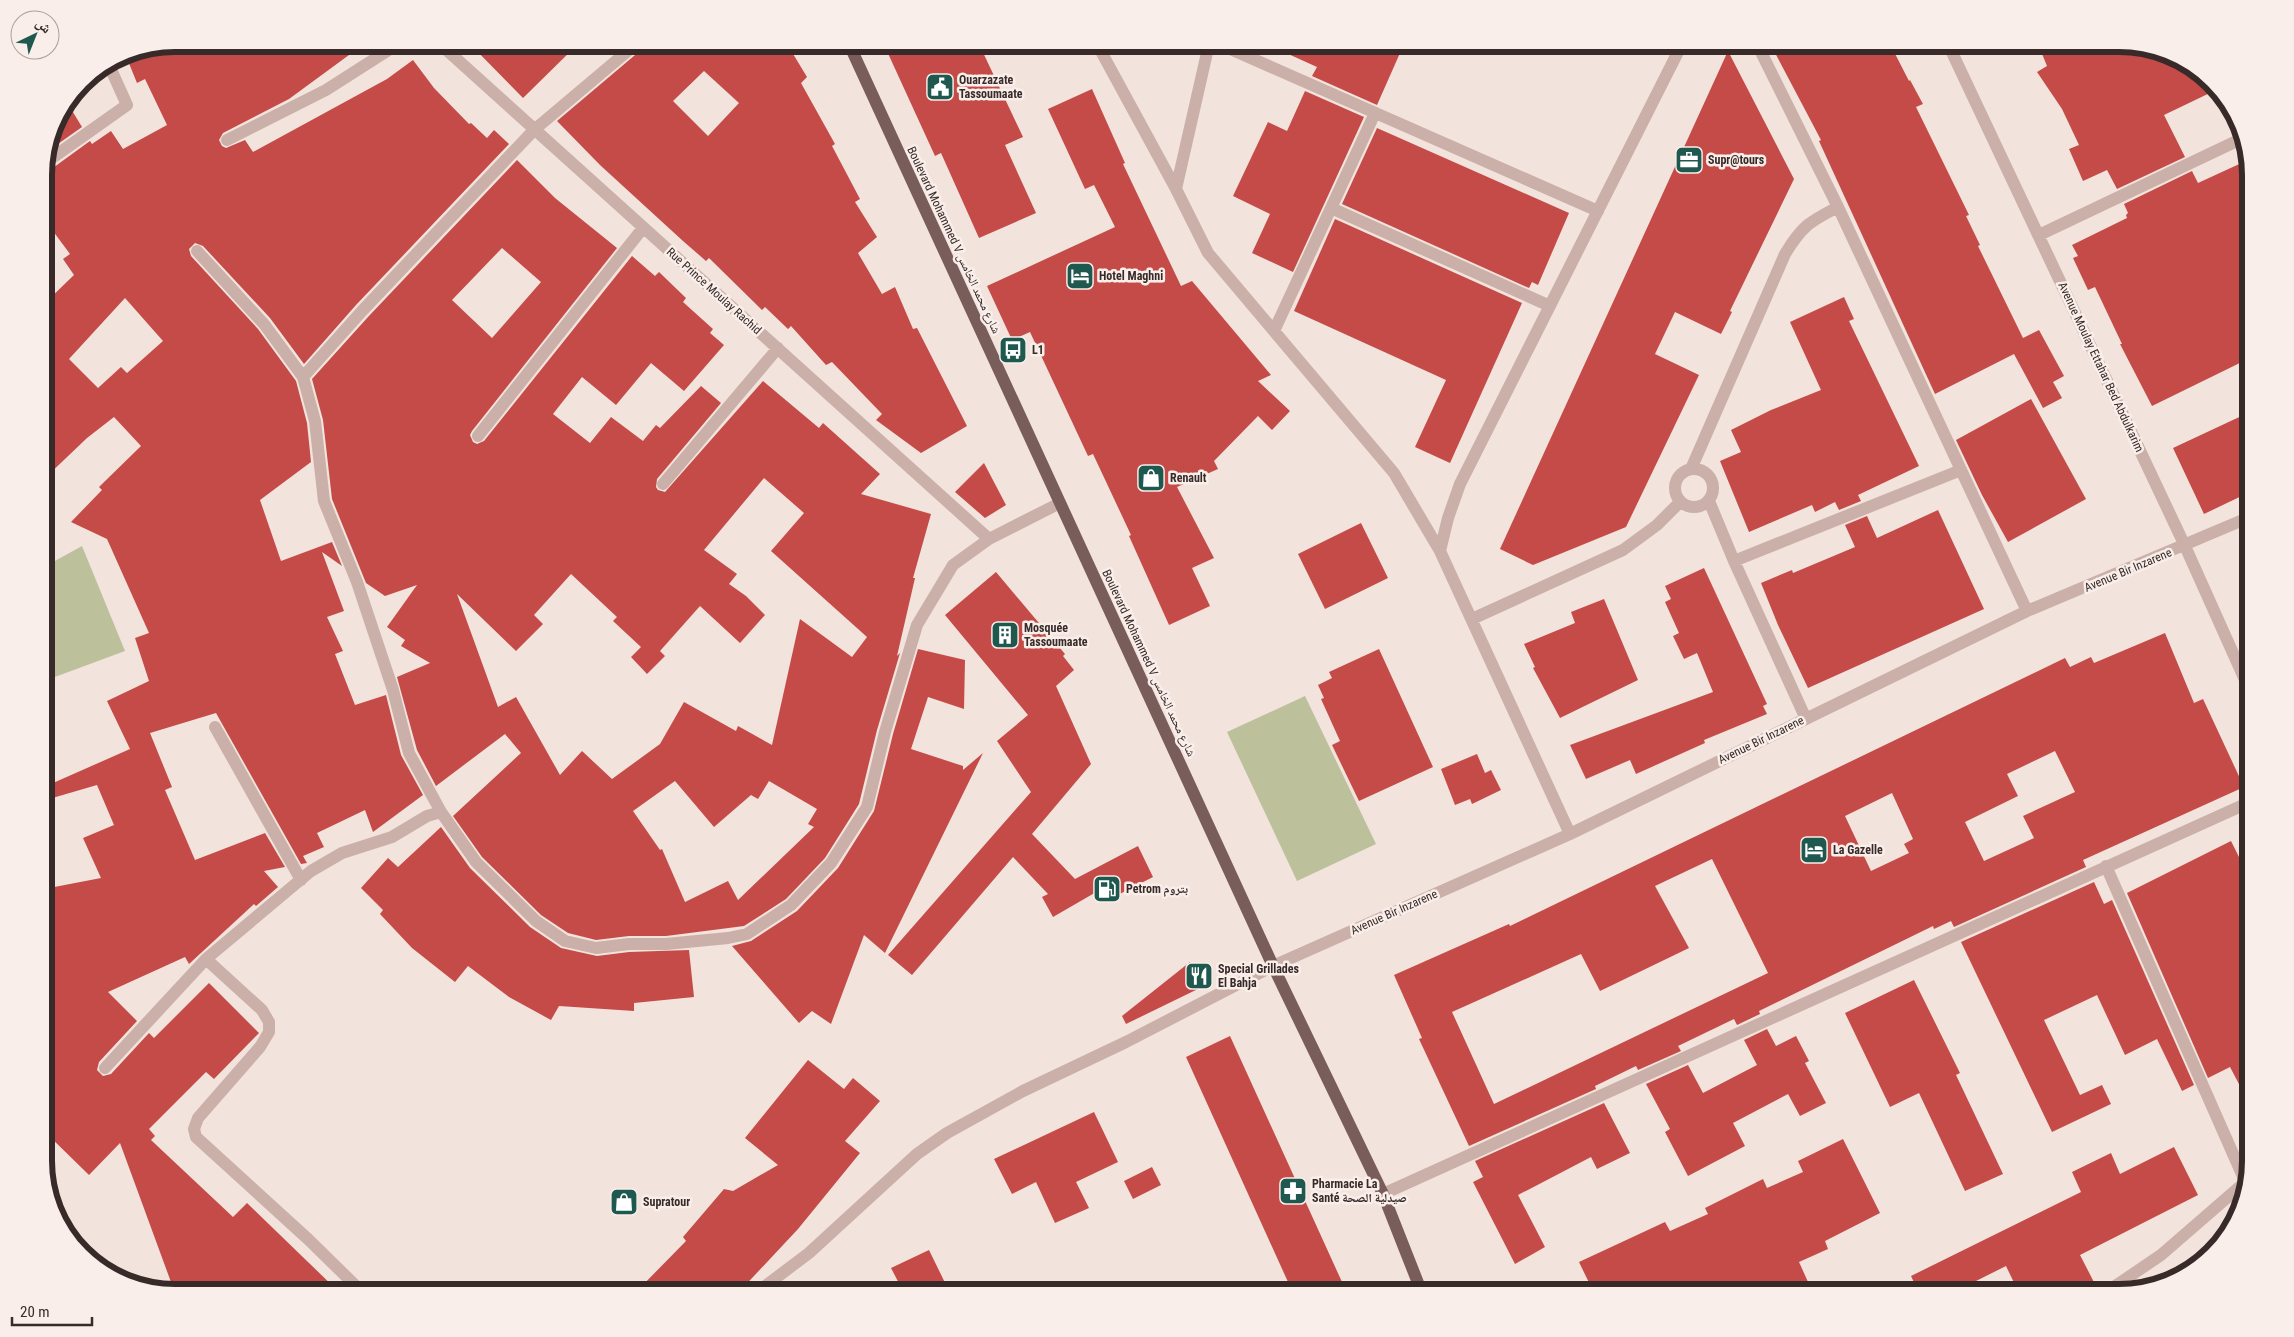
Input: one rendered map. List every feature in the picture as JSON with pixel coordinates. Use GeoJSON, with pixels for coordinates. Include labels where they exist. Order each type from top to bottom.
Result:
{"type":"FeatureCollection","features":[{"type":"Feature","properties":{"kind":"main road","name":"Boulevard Mohammed V شارع محمد الخامس"},"geometry":{"type":"LineString","coordinates":[[853,53],[1273,966],[1383,1194],[1418,1284]]}},
{"type":"Feature","properties":{"kind":"street"},"geometry":{"type":"LineString","coordinates":[[1176,189],[1207,52]]}},
{"type":"Feature","properties":{"kind":"street"},"geometry":{"type":"LineString","coordinates":[[1239,52],[1598,211]]}},
{"type":"Feature","properties":{"kind":"street"},"geometry":{"type":"LineString","coordinates":[[1440,551],[1448,518],[1460,484],[1678,52]]}},
{"type":"Feature","properties":{"kind":"street"},"geometry":{"type":"LineString","coordinates":[[1761,52],[1838,207],[2027,612]]}},
{"type":"Feature","properties":{"kind":"street","name":"Avenue Moulay Ettahar Bed Abdulkarim"},"geometry":{"type":"LineString","coordinates":[[1952,52],[2185,546],[2242,672]]}},
{"type":"Feature","properties":{"kind":"street"},"geometry":{"type":"LineString","coordinates":[[227,140],[326,90],[384,53]]}},
{"type":"Feature","properties":{"kind":"street","name":"Rue Prince Moulay Rachid"},"geometry":{"type":"LineString","coordinates":[[450,53],[990,539]]}},
{"type":"Feature","properties":{"kind":"street"},"geometry":{"type":"LineString","coordinates":[[303,377],[362,311],[534,130],[626,53]]}},
{"type":"Feature","properties":{"kind":"street"},"geometry":{"type":"LineString","coordinates":[[1102,53],[1176,189],[1208,253],[1394,473],[1440,551],[1570,834]]}},
{"type":"Feature","properties":{"kind":"street"},"geometry":{"type":"LineString","coordinates":[[55,156],[127,105],[111,70]]}},
{"type":"Feature","properties":{"kind":"street"},"geometry":{"type":"LineString","coordinates":[[1274,330],[1375,113]]}},
{"type":"Feature","properties":{"kind":"street"},"geometry":{"type":"LineString","coordinates":[[2039,235],[2236,142]]}},
{"type":"Feature","properties":{"kind":"street"},"geometry":{"type":"LineString","coordinates":[[1691,469],[1785,254],[1798,233],[1809,222],[1838,207]]}},
{"type":"Feature","properties":{"kind":"street"},"geometry":{"type":"LineString","coordinates":[[1331,208],[1550,306]]}},
{"type":"Feature","properties":{"kind":"street"},"geometry":{"type":"LineString","coordinates":[[478,436],[643,228]]}},
{"type":"Feature","properties":{"kind":"street"},"geometry":{"type":"LineString","coordinates":[[197,251],[264,324],[303,377],[315,421],[324,501],[357,582],[393,690],[409,753],[441,812],[476,862],[536,921],[565,941],[596,948],[728,938],[747,934],[792,904],[831,863],[851,835],[867,807],[885,732],[917,625],[953,565],[990,539],[1060,503]]}},
{"type":"Feature","properties":{"kind":"street"},"geometry":{"type":"LineString","coordinates":[[663,484],[778,348]]}},
{"type":"Feature","properties":{"kind":"street"},"geometry":{"type":"LineString","coordinates":[[1691,469],[1700,470],[1708,475],[1713,483],[1713,492],[1709,501],[1703,506],[1695,508],[1687,507],[1680,502],[1675,495],[1674,486],[1677,478],[1683,472],[1691,469]]}},
{"type":"Feature","properties":{"kind":"street"},"geometry":{"type":"LineString","coordinates":[[1734,561],[1961,470]]}},
{"type":"Feature","properties":{"kind":"street"},"geometry":{"type":"LineString","coordinates":[[1709,501],[1734,561],[1806,719]]}},
{"type":"Feature","properties":{"kind":"street"},"geometry":{"type":"LineString","coordinates":[[1472,619],[1623,550],[1657,525],[1680,502]]}},
{"type":"Feature","properties":{"kind":"street","name":"Avenue Bir Inzarene"},"geometry":{"type":"LineString","coordinates":[[768,1284],[809,1253],[910,1160],[947,1132],[1023,1091],[1126,1042],[1273,966],[1570,834],[2027,612],[2241,521]]}},
{"type":"Feature","properties":{"kind":"street"},"geometry":{"type":"LineString","coordinates":[[215,727],[302,880]]}},
{"type":"Feature","properties":{"kind":"street"},"geometry":{"type":"LineString","coordinates":[[1383,1194],[2242,806]]}},
{"type":"Feature","properties":{"kind":"street"},"geometry":{"type":"LineString","coordinates":[[105,1068],[206,959],[311,872],[342,853],[392,837],[428,816],[441,812]]}},
{"type":"Feature","properties":{"kind":"street"},"geometry":{"type":"LineString","coordinates":[[2106,866],[2241,1172]]}},
{"type":"Feature","properties":{"kind":"street"},"geometry":{"type":"LineString","coordinates":[[206,959],[262,1010],[269,1022],[269,1032],[260,1047],[198,1118],[194,1129],[196,1137],[309,1240],[354,1284]]}},
{"type":"Feature","properties":{"kind":"street"},"geometry":{"type":"LineString","coordinates":[[2118,1284],[2161,1255],[2238,1188]]}},
{"type":"Feature","properties":{"kind":"green space"},"geometry":{"type":"Polygon","coordinates":[[[82,546],[125,651],[53,678],[53,562],[82,546]]]}},
{"type":"Feature","properties":{"kind":"green space"},"geometry":{"type":"Polygon","coordinates":[[[1305,696],[1376,844],[1297,881],[1227,732],[1305,696]]]}},
{"type":"Feature","properties":{"kind":"building"},"geometry":{"type":"Polygon","coordinates":[[[1285,52],[1400,52],[1377,105],[1312,76],[1317,67],[1285,52]]]}},
{"type":"Feature","properties":{"kind":"building"},"geometry":{"type":"Polygon","coordinates":[[[1729,52],[1794,179],[1730,311],[1732,312],[1721,334],[1675,312],[1655,354],[1699,375],[1626,527],[1533,565],[1500,549],[1729,52]]]}},
{"type":"Feature","properties":{"kind":"building"},"geometry":{"type":"Polygon","coordinates":[[[1775,52],[1894,52],[1923,104],[1916,107],[1969,215],[1966,216],[1980,245],[1978,246],[2023,338],[2039,330],[2064,376],[2053,382],[2062,398],[2043,408],[2014,354],[1935,394],[1819,141],[1821,140],[1775,52]]]}},
{"type":"Feature","properties":{"kind":"building"},"geometry":{"type":"Polygon","coordinates":[[[2041,52],[2118,52],[2150,57],[2180,69],[2209,93],[2164,115],[2185,157],[2117,189],[2107,170],[2083,181],[2069,149],[2079,145],[2062,109],[2037,72],[2047,66],[2041,52]]]}},
{"type":"Feature","properties":{"kind":"building"},"geometry":{"type":"Polygon","coordinates":[[[168,53],[352,53],[289,99],[223,133],[219,140],[222,146],[226,148],[245,140],[253,152],[387,79],[413,60],[434,88],[469,124],[471,123],[487,138],[494,130],[509,144],[356,305],[304,364],[270,318],[203,246],[195,243],[189,249],[191,256],[258,329],[296,381],[307,423],[311,462],[260,500],[281,561],[332,542],[342,566],[322,552],[344,611],[327,617],[343,651],[335,654],[355,705],[386,695],[401,755],[423,795],[373,832],[365,810],[317,833],[324,847],[303,856],[307,863],[301,864],[216,713],[150,733],[172,787],[165,790],[195,860],[265,833],[285,867],[264,871],[278,887],[256,906],[254,904],[189,964],[185,957],[108,992],[137,1021],[99,1062],[97,1070],[103,1076],[111,1074],[149,1033],[154,1038],[209,983],[259,1033],[214,1079],[206,1072],[149,1129],[155,1136],[151,1140],[233,1217],[247,1203],[331,1284],[172,1284],[120,1143],[89,1175],[53,1140],[53,887],[101,878],[83,838],[114,825],[97,785],[53,798],[53,783],[130,749],[107,701],[149,681],[135,638],[149,633],[107,539],[71,522],[102,490],[99,487],[141,446],[114,417],[87,438],[53,470],[53,295],[74,275],[63,259],[70,254],[53,231],[53,168],[90,141],[92,144],[111,131],[123,149],[167,125],[145,79],[137,83],[129,62],[152,55],[168,53]],[[125,298],[69,359],[98,388],[121,367],[127,373],[163,341],[125,298]]]}},
{"type":"Feature","properties":{"kind":"building"},"geometry":{"type":"Polygon","coordinates":[[[479,53],[569,53],[523,98],[479,53]]]}},
{"type":"Feature","properties":{"kind":"building"},"geometry":{"type":"Polygon","coordinates":[[[638,53],[792,53],[807,77],[801,83],[835,144],[832,146],[860,199],[855,202],[877,237],[858,253],[882,294],[895,287],[913,329],[917,328],[967,426],[921,453],[876,420],[882,414],[832,362],[826,365],[791,326],[788,329],[765,307],[762,310],[709,258],[706,261],[683,241],[600,165],[557,121],[638,53]],[[704,71],[673,101],[708,136],[739,103],[704,71]]]}},
{"type":"Feature","properties":{"kind":"building"},"geometry":{"type":"Polygon","coordinates":[[[888,53],[983,53],[1023,137],[1005,145],[1036,213],[979,238],[941,153],[935,156],[888,53]]]}},
{"type":"Feature","properties":{"kind":"building"},"geometry":{"type":"Polygon","coordinates":[[[1092,89],[1125,163],[1123,164],[1181,286],[1192,281],[1271,375],[1258,381],[1290,411],[1272,430],[1258,416],[1214,461],[1218,469],[1177,487],[1214,558],[1192,568],[1210,606],[1169,625],[1129,536],[1131,535],[1093,454],[1088,456],[1030,332],[1012,340],[987,286],[1115,227],[1094,185],[1085,189],[1048,109],[1092,89]]]}},
{"type":"Feature","properties":{"kind":"building"},"geometry":{"type":"Polygon","coordinates":[[[1305,91],[1364,117],[1293,272],[1252,253],[1270,214],[1233,196],[1268,122],[1287,131],[1305,91]]]}},
{"type":"Feature","properties":{"kind":"building"},"geometry":{"type":"Polygon","coordinates":[[[71,110],[82,127],[57,145],[71,110]]]}},
{"type":"Feature","properties":{"kind":"building"},"geometry":{"type":"Polygon","coordinates":[[[1377,128],[1569,213],[1538,285],[1532,282],[1529,288],[1342,204],[1377,128]]]}},
{"type":"Feature","properties":{"kind":"building"},"geometry":{"type":"Polygon","coordinates":[[[517,160],[555,198],[617,248],[472,431],[470,435],[473,442],[477,444],[484,441],[632,256],[655,276],[659,272],[686,298],[683,302],[713,329],[710,333],[724,345],[684,391],[651,363],[616,405],[582,377],[553,414],[590,443],[611,417],[643,441],[656,425],[660,428],[701,386],[721,403],[657,479],[656,487],[658,490],[665,492],[763,381],[819,428],[823,423],[880,474],[861,494],[931,514],[913,578],[915,578],[897,656],[900,653],[877,730],[859,804],[825,858],[786,899],[744,926],[666,936],[629,936],[596,940],[568,933],[541,915],[482,857],[453,816],[521,753],[505,734],[436,786],[417,750],[397,677],[430,663],[401,646],[405,640],[387,627],[417,585],[385,596],[366,583],[332,499],[323,420],[312,379],[517,160]],[[502,248],[452,300],[492,338],[541,282],[502,248]],[[764,478],[704,550],[737,574],[729,584],[746,596],[765,615],[740,643],[700,606],[660,651],[665,656],[647,674],[631,657],[641,647],[613,621],[617,617],[571,574],[534,615],[543,624],[516,651],[457,594],[498,707],[516,697],[560,775],[582,751],[612,779],[660,744],[684,702],[736,731],[738,726],[772,745],[800,619],[852,657],[867,637],[771,551],[804,513],[764,478]],[[675,781],[633,811],[660,850],[662,849],[685,902],[728,881],[738,900],[814,827],[808,824],[817,809],[769,781],[758,799],[751,795],[714,827],[675,781]]]}},
{"type":"Feature","properties":{"kind":"building"},"geometry":{"type":"Polygon","coordinates":[[[2240,163],[2241,362],[2152,406],[2120,344],[2122,344],[2095,287],[2088,290],[2073,258],[2078,256],[2072,245],[2127,218],[2126,215],[2128,213],[2124,204],[2192,171],[2198,183],[2240,163]]]}},
{"type":"Feature","properties":{"kind":"building"},"geometry":{"type":"Polygon","coordinates":[[[1335,219],[1522,303],[1450,463],[1415,447],[1446,380],[1294,311],[1335,219]]]}},
{"type":"Feature","properties":{"kind":"building"},"geometry":{"type":"Polygon","coordinates":[[[1844,297],[1854,319],[1849,321],[1919,466],[1858,495],[1861,501],[1839,510],[1835,502],[1815,512],[1812,505],[1749,532],[1720,461],[1741,452],[1731,430],[1771,410],[1821,390],[1790,322],[1844,297]]]}},
{"type":"Feature","properties":{"kind":"building"},"geometry":{"type":"Polygon","coordinates":[[[2031,399],[2086,499],[2008,542],[1982,495],[1956,440],[2031,399]]]}},
{"type":"Feature","properties":{"kind":"building"},"geometry":{"type":"Polygon","coordinates":[[[2241,416],[2241,496],[2204,514],[2173,448],[2241,416]]]}},
{"type":"Feature","properties":{"kind":"building"},"geometry":{"type":"Polygon","coordinates":[[[984,463],[1006,505],[985,518],[955,492],[984,463]]]}},
{"type":"Feature","properties":{"kind":"building"},"geometry":{"type":"Polygon","coordinates":[[[1938,510],[1984,609],[1808,688],[1778,625],[1761,583],[1792,570],[1793,573],[1855,547],[1845,525],[1867,516],[1877,538],[1938,510]]]}},
{"type":"Feature","properties":{"kind":"building"},"geometry":{"type":"Polygon","coordinates":[[[1361,523],[1388,578],[1325,609],[1298,554],[1361,523]]]}},
{"type":"Feature","properties":{"kind":"building"},"geometry":{"type":"Polygon","coordinates":[[[1704,568],[1767,704],[1763,706],[1767,714],[1704,740],[1705,743],[1636,774],[1630,760],[1586,779],[1570,745],[1713,692],[1697,653],[1684,659],[1673,636],[1679,633],[1665,602],[1671,599],[1665,586],[1704,568]]]}},
{"type":"Feature","properties":{"kind":"building"},"geometry":{"type":"Polygon","coordinates":[[[996,572],[1065,654],[1063,656],[1074,670],[1056,686],[1091,764],[1032,834],[1075,879],[1138,846],[1153,877],[1104,902],[1098,891],[1053,917],[1042,897],[1048,894],[1013,857],[912,975],[888,955],[1031,792],[997,741],[1028,715],[945,615],[996,572]]]}},
{"type":"Feature","properties":{"kind":"building"},"geometry":{"type":"Polygon","coordinates":[[[1604,599],[1638,680],[1560,718],[1533,668],[1535,667],[1524,644],[1575,623],[1571,612],[1604,599]]]}},
{"type":"Feature","properties":{"kind":"building"},"geometry":{"type":"Polygon","coordinates":[[[2165,633],[2194,703],[2203,699],[2242,782],[2242,788],[2083,860],[2086,867],[1954,927],[1951,921],[1934,929],[1933,926],[1759,1011],[1760,1014],[1737,1025],[1734,1019],[1678,1046],[1681,1051],[1638,1070],[1636,1066],[1595,1086],[1596,1089],[1469,1146],[1419,1039],[1422,1038],[1394,975],[1509,924],[1510,926],[2065,658],[2070,667],[2091,657],[2094,663],[2165,633]],[[2055,751],[2007,774],[2018,796],[1965,822],[1984,861],[2034,838],[2023,816],[2075,792],[2055,751]],[[1892,793],[1845,816],[1871,871],[1909,853],[1904,844],[1913,839],[1892,793]],[[1712,859],[1655,886],[1689,948],[1600,991],[1581,954],[1452,1012],[1494,1104],[1768,973],[1712,859]]]}},
{"type":"Feature","properties":{"kind":"building"},"geometry":{"type":"Polygon","coordinates":[[[918,649],[965,660],[964,709],[928,697],[911,749],[963,766],[963,770],[983,753],[885,953],[864,935],[831,1024],[812,1011],[799,1023],[732,946],[751,941],[797,911],[838,868],[874,811],[893,734],[918,649]]]}},
{"type":"Feature","properties":{"kind":"building"},"geometry":{"type":"Polygon","coordinates":[[[1379,649],[1433,767],[1359,801],[1332,745],[1340,741],[1321,699],[1324,698],[1318,685],[1332,678],[1329,672],[1379,649]]]}},
{"type":"Feature","properties":{"kind":"building"},"geometry":{"type":"Polygon","coordinates":[[[1477,754],[1485,773],[1491,770],[1501,790],[1472,804],[1470,799],[1455,805],[1441,769],[1477,754]]]}},
{"type":"Feature","properties":{"kind":"building"},"geometry":{"type":"Polygon","coordinates":[[[441,827],[470,868],[530,927],[561,948],[597,956],[629,952],[689,950],[694,997],[634,1003],[634,1011],[559,1006],[551,1020],[509,997],[468,966],[455,982],[412,948],[380,914],[383,910],[361,888],[388,858],[398,867],[441,827]]]}},
{"type":"Feature","properties":{"kind":"building"},"geometry":{"type":"Polygon","coordinates":[[[2231,841],[2242,862],[2242,1090],[2230,1067],[2208,1078],[2127,893],[2231,841]]]}},
{"type":"Feature","properties":{"kind":"building"},"geometry":{"type":"Polygon","coordinates":[[[2094,882],[2104,904],[2112,900],[2194,1085],[2182,1091],[2157,1039],[2125,1055],[2097,995],[2044,1020],[2080,1095],[2102,1085],[2111,1104],[2052,1132],[1961,942],[2094,882]]]}},
{"type":"Feature","properties":{"kind":"building"},"geometry":{"type":"Polygon","coordinates":[[[1190,962],[1202,987],[1126,1024],[1122,1016],[1190,962]]]}},
{"type":"Feature","properties":{"kind":"building"},"geometry":{"type":"Polygon","coordinates":[[[1914,980],[1960,1073],[1956,1075],[2003,1174],[1965,1191],[1919,1093],[1890,1107],[1845,1013],[1914,980]]]}},
{"type":"Feature","properties":{"kind":"building"},"geometry":{"type":"Polygon","coordinates":[[[1767,1029],[1776,1046],[1796,1036],[1809,1061],[1805,1063],[1826,1103],[1800,1116],[1788,1094],[1733,1123],[1745,1146],[1688,1176],[1665,1132],[1670,1129],[1646,1084],[1688,1065],[1703,1093],[1757,1065],[1744,1040],[1767,1029]]]}},
{"type":"Feature","properties":{"kind":"building"},"geometry":{"type":"Polygon","coordinates":[[[1230,1036],[1343,1284],[1289,1284],[1186,1057],[1230,1036]]]}},
{"type":"Feature","properties":{"kind":"building"},"geometry":{"type":"Polygon","coordinates":[[[808,1060],[844,1089],[853,1078],[880,1101],[845,1141],[860,1153],[798,1229],[746,1284],[644,1284],[686,1241],[683,1237],[724,1189],[733,1191],[778,1165],[745,1138],[808,1060]]]}},
{"type":"Feature","properties":{"kind":"building"},"geometry":{"type":"Polygon","coordinates":[[[1604,1103],[1630,1153],[1597,1169],[1591,1157],[1518,1195],[1545,1247],[1515,1264],[1473,1182],[1483,1177],[1475,1161],[1604,1103]]]}},
{"type":"Feature","properties":{"kind":"building"},"geometry":{"type":"Polygon","coordinates":[[[1094,1112],[1118,1162],[1076,1182],[1089,1208],[1055,1223],[1036,1182],[1012,1194],[994,1159],[1094,1112]]]}},
{"type":"Feature","properties":{"kind":"building"},"geometry":{"type":"Polygon","coordinates":[[[1843,1139],[1880,1213],[1825,1241],[1828,1249],[1799,1262],[1809,1284],[1590,1284],[1579,1262],[1665,1222],[1670,1231],[1708,1214],[1705,1208],[1763,1179],[1767,1188],[1803,1172],[1798,1161],[1843,1139]]]}},
{"type":"Feature","properties":{"kind":"building"},"geometry":{"type":"Polygon","coordinates":[[[2174,1147],[2198,1195],[2080,1255],[2095,1284],[2015,1284],[2006,1266],[1970,1284],[1915,1284],[1911,1276],[2081,1192],[2072,1172],[2111,1153],[2120,1174],[2174,1147]]]}},
{"type":"Feature","properties":{"kind":"building"},"geometry":{"type":"Polygon","coordinates":[[[1152,1167],[1161,1185],[1133,1199],[1124,1181],[1152,1167]]]}},
{"type":"Feature","properties":{"kind":"building"},"geometry":{"type":"Polygon","coordinates":[[[929,1250],[946,1284],[899,1284],[891,1268],[929,1250]]]}},
{"type":"Feature","properties":{"kind":"place","name":"Ouarzazate Tassoumaate"},"geometry":{"type":"Point","coordinates":[940,87]}},
{"type":"Feature","properties":{"kind":"place","name":"Supr@tours"},"geometry":{"type":"Point","coordinates":[1689,160]}},
{"type":"Feature","properties":{"kind":"place","name":"Hotel Maghni"},"geometry":{"type":"Point","coordinates":[1080,276]}},
{"type":"Feature","properties":{"kind":"place","name":"L1"},"geometry":{"type":"Point","coordinates":[1013,350]}},
{"type":"Feature","properties":{"kind":"place","name":"Renault"},"geometry":{"type":"Point","coordinates":[1151,478]}},
{"type":"Feature","properties":{"kind":"place","name":"Mosquée Tassoumaate"},"geometry":{"type":"Point","coordinates":[1005,635]}},
{"type":"Feature","properties":{"kind":"place","name":"La Gazelle"},"geometry":{"type":"Point","coordinates":[1814,850]}},
{"type":"Feature","properties":{"kind":"place","name":"Petrom بتروم"},"geometry":{"type":"Point","coordinates":[1107,889]}},
{"type":"Feature","properties":{"kind":"place","name":"Special Grillades El Bahja"},"geometry":{"type":"Point","coordinates":[1199,976]}},
{"type":"Feature","properties":{"kind":"place","name":"Pharmacie La Santé صيدلية الصحة"},"geometry":{"type":"Point","coordinates":[1293,1191]}},
{"type":"Feature","properties":{"kind":"place","name":"Supratour"},"geometry":{"type":"Point","coordinates":[624,1202]}}]}
